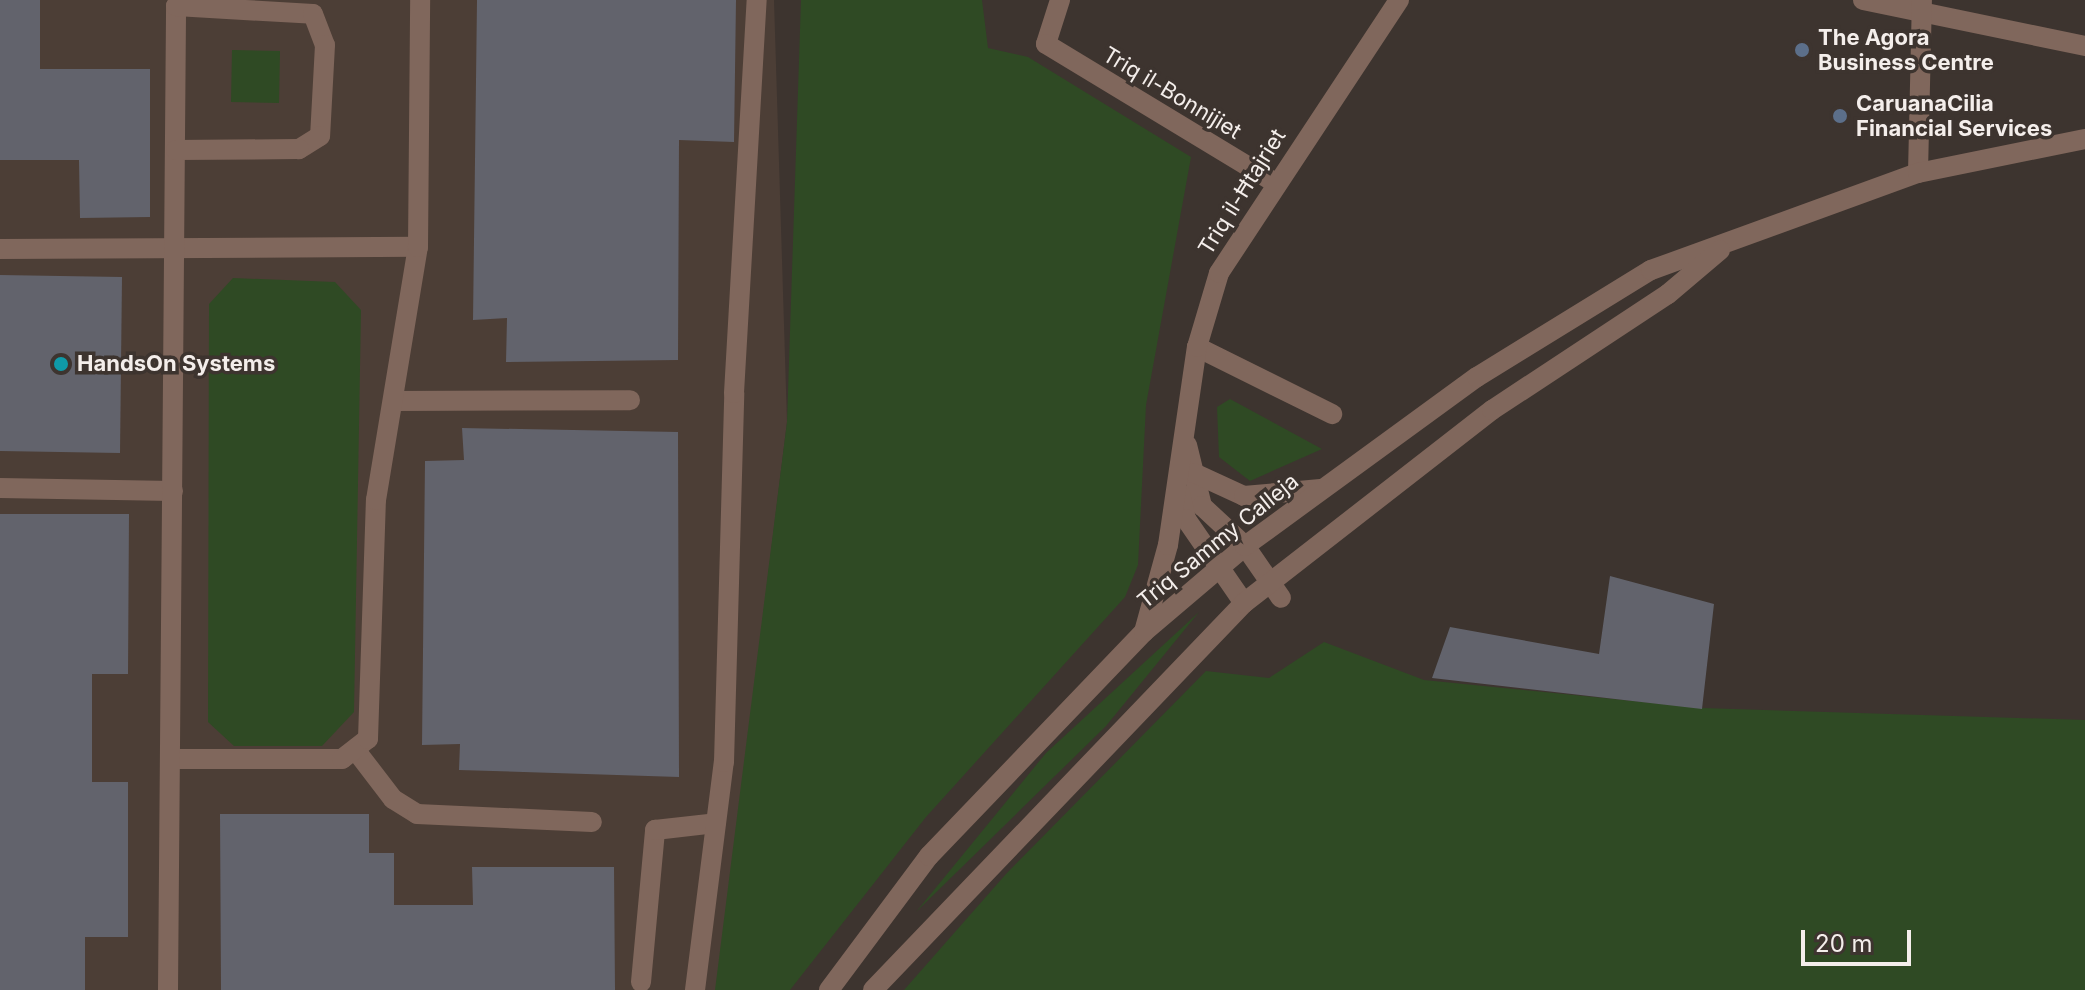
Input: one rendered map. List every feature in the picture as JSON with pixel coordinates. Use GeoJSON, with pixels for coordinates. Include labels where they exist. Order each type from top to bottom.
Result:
{"type":"FeatureCollection","features":[{"type":"Feature","properties":{"kind":"street"},"geometry":{"type":"LineString","coordinates":[[171,759],[342,759],[357,752],[372,722],[376,500],[418,247],[420,0]]}},
{"type":"Feature","properties":{"kind":"street"},"geometry":{"type":"LineString","coordinates":[[695,990],[716,823],[757,0]]}},
{"type":"Feature","properties":{"kind":"street","name":"Triq il-Bonnijiet"},"geometry":{"type":"LineString","coordinates":[[1060,0],[1046,44],[1274,182]]}},
{"type":"Feature","properties":{"kind":"street","name":"Triq il-Ħtajriet"},"geometry":{"type":"LineString","coordinates":[[1244,603],[1216,570],[1186,519],[1185,434],[1197,347],[1219,273],[1274,182],[1399,0]]}},
{"type":"Feature","properties":{"kind":"street"},"geometry":{"type":"LineString","coordinates":[[1863,0],[1921,6],[2085,46]]}},
{"type":"Feature","properties":{"kind":"street"},"geometry":{"type":"LineString","coordinates":[[168,990],[176,6],[313,14],[325,45],[320,136],[299,149],[176,150]]}},
{"type":"Feature","properties":{"kind":"street"},"geometry":{"type":"LineString","coordinates":[[1918,173],[1921,6]]}},
{"type":"Feature","properties":{"kind":"street","name":"Triq Sammy Calleja"},"geometry":{"type":"LineString","coordinates":[[829,990],[929,856],[1144,632],[1245,546],[1477,377],[1651,270],[1918,173],[2085,139]]}},
{"type":"Feature","properties":{"kind":"street","name":"Triq Sammy Calleja"},"geometry":{"type":"LineString","coordinates":[[873,990],[1244,603],[1276,589],[1492,410],[1668,294],[1729,242]]}},
{"type":"Feature","properties":{"kind":"street"},"geometry":{"type":"LineString","coordinates":[[0,249],[418,247]]}},
{"type":"Feature","properties":{"kind":"street"},"geometry":{"type":"LineString","coordinates":[[1197,347],[1332,414]]}},
{"type":"Feature","properties":{"kind":"street"},"geometry":{"type":"LineString","coordinates":[[394,401],[630,400]]}},
{"type":"Feature","properties":{"kind":"street"},"geometry":{"type":"LineString","coordinates":[[1186,479],[1244,496],[1321,489]]}},
{"type":"Feature","properties":{"kind":"street","name":"Triq il-Ħtajriet"},"geometry":{"type":"LineString","coordinates":[[1186,479],[1202,506],[1245,546],[1276,589]]}},
{"type":"Feature","properties":{"kind":"street","name":"Triq il-Ħtajriet"},"geometry":{"type":"LineString","coordinates":[[1144,632],[1186,479]]}},
{"type":"Feature","properties":{"kind":"street"},"geometry":{"type":"LineString","coordinates":[[0,488],[173,491]]}},
{"type":"Feature","properties":{"kind":"street"},"geometry":{"type":"LineString","coordinates":[[357,752],[393,799],[417,814],[592,822]]}},
{"type":"Feature","properties":{"kind":"street"},"geometry":{"type":"LineString","coordinates":[[641,982],[655,830],[716,823]]}},
{"type":"Feature","properties":{"kind":"shaded area"},"geometry":{"type":"Polygon","coordinates":[[[0,0],[774,0],[787,422],[717,990],[0,990],[0,0]]]}},
{"type":"Feature","properties":{"kind":"green space"},"geometry":{"type":"Polygon","coordinates":[[[801,0],[982,0],[988,48],[1028,57],[1191,157],[1146,405],[1138,565],[1125,597],[926,817],[790,990],[715,990],[787,422],[801,0]]]}},
{"type":"Feature","properties":{"kind":"green space"},"geometry":{"type":"Polygon","coordinates":[[[232,50],[280,51],[279,103],[231,102],[232,50]]]}},
{"type":"Feature","properties":{"kind":"green space"},"geometry":{"type":"Polygon","coordinates":[[[233,278],[335,282],[361,310],[354,712],[322,746],[234,746],[208,722],[209,304],[233,278]]]}},
{"type":"Feature","properties":{"kind":"green space"},"geometry":{"type":"Polygon","coordinates":[[[1230,399],[1322,449],[1250,481],[1219,457],[1217,407],[1230,399]]]}},
{"type":"Feature","properties":{"kind":"green space"},"geometry":{"type":"Polygon","coordinates":[[[1199,612],[1106,726],[916,912],[1046,753],[1199,612]]]}},
{"type":"Feature","properties":{"kind":"green space"},"geometry":{"type":"Polygon","coordinates":[[[1324,642],[1424,680],[1702,708],[2085,720],[2085,990],[904,990],[1006,874],[1206,671],[1269,678],[1324,642]]]}},
{"type":"Feature","properties":{"kind":"building"},"geometry":{"type":"Polygon","coordinates":[[[0,0],[40,0],[40,69],[150,69],[150,217],[80,218],[79,160],[0,160],[0,0]]]}},
{"type":"Feature","properties":{"kind":"building"},"geometry":{"type":"Polygon","coordinates":[[[477,0],[736,0],[734,142],[679,140],[678,360],[506,362],[507,318],[473,320],[477,0]]]}},
{"type":"Feature","properties":{"kind":"building","name":"HandsOn Systems"},"geometry":{"type":"Polygon","coordinates":[[[0,275],[122,277],[120,453],[0,451],[0,275]]]}},
{"type":"Feature","properties":{"kind":"building"},"geometry":{"type":"Polygon","coordinates":[[[462,428],[678,432],[679,777],[459,770],[460,744],[422,745],[425,461],[464,460],[462,428]]]}},
{"type":"Feature","properties":{"kind":"building"},"geometry":{"type":"Polygon","coordinates":[[[0,514],[129,514],[128,674],[92,674],[92,782],[128,782],[128,937],[85,937],[85,990],[0,990],[0,514]]]}},
{"type":"Feature","properties":{"kind":"building"},"geometry":{"type":"Polygon","coordinates":[[[1610,576],[1714,604],[1702,709],[1432,678],[1450,627],[1599,654],[1610,576]]]}},
{"type":"Feature","properties":{"kind":"building"},"geometry":{"type":"Polygon","coordinates":[[[220,814],[369,814],[369,853],[394,853],[394,905],[473,905],[472,867],[614,867],[615,990],[221,990],[220,814]]]}},
{"type":"Feature","properties":{"kind":"place","name":"The Agora Business Centre"},"geometry":{"type":"Point","coordinates":[1802,50]}},
{"type":"Feature","properties":{"kind":"place","name":"CaruanaCilia Financial Services"},"geometry":{"type":"Point","coordinates":[1840,116]}},
{"type":"Feature","properties":{"kind":"place","name":"HandsOn Systems"},"geometry":{"type":"Point","coordinates":[61,364]}}]}
